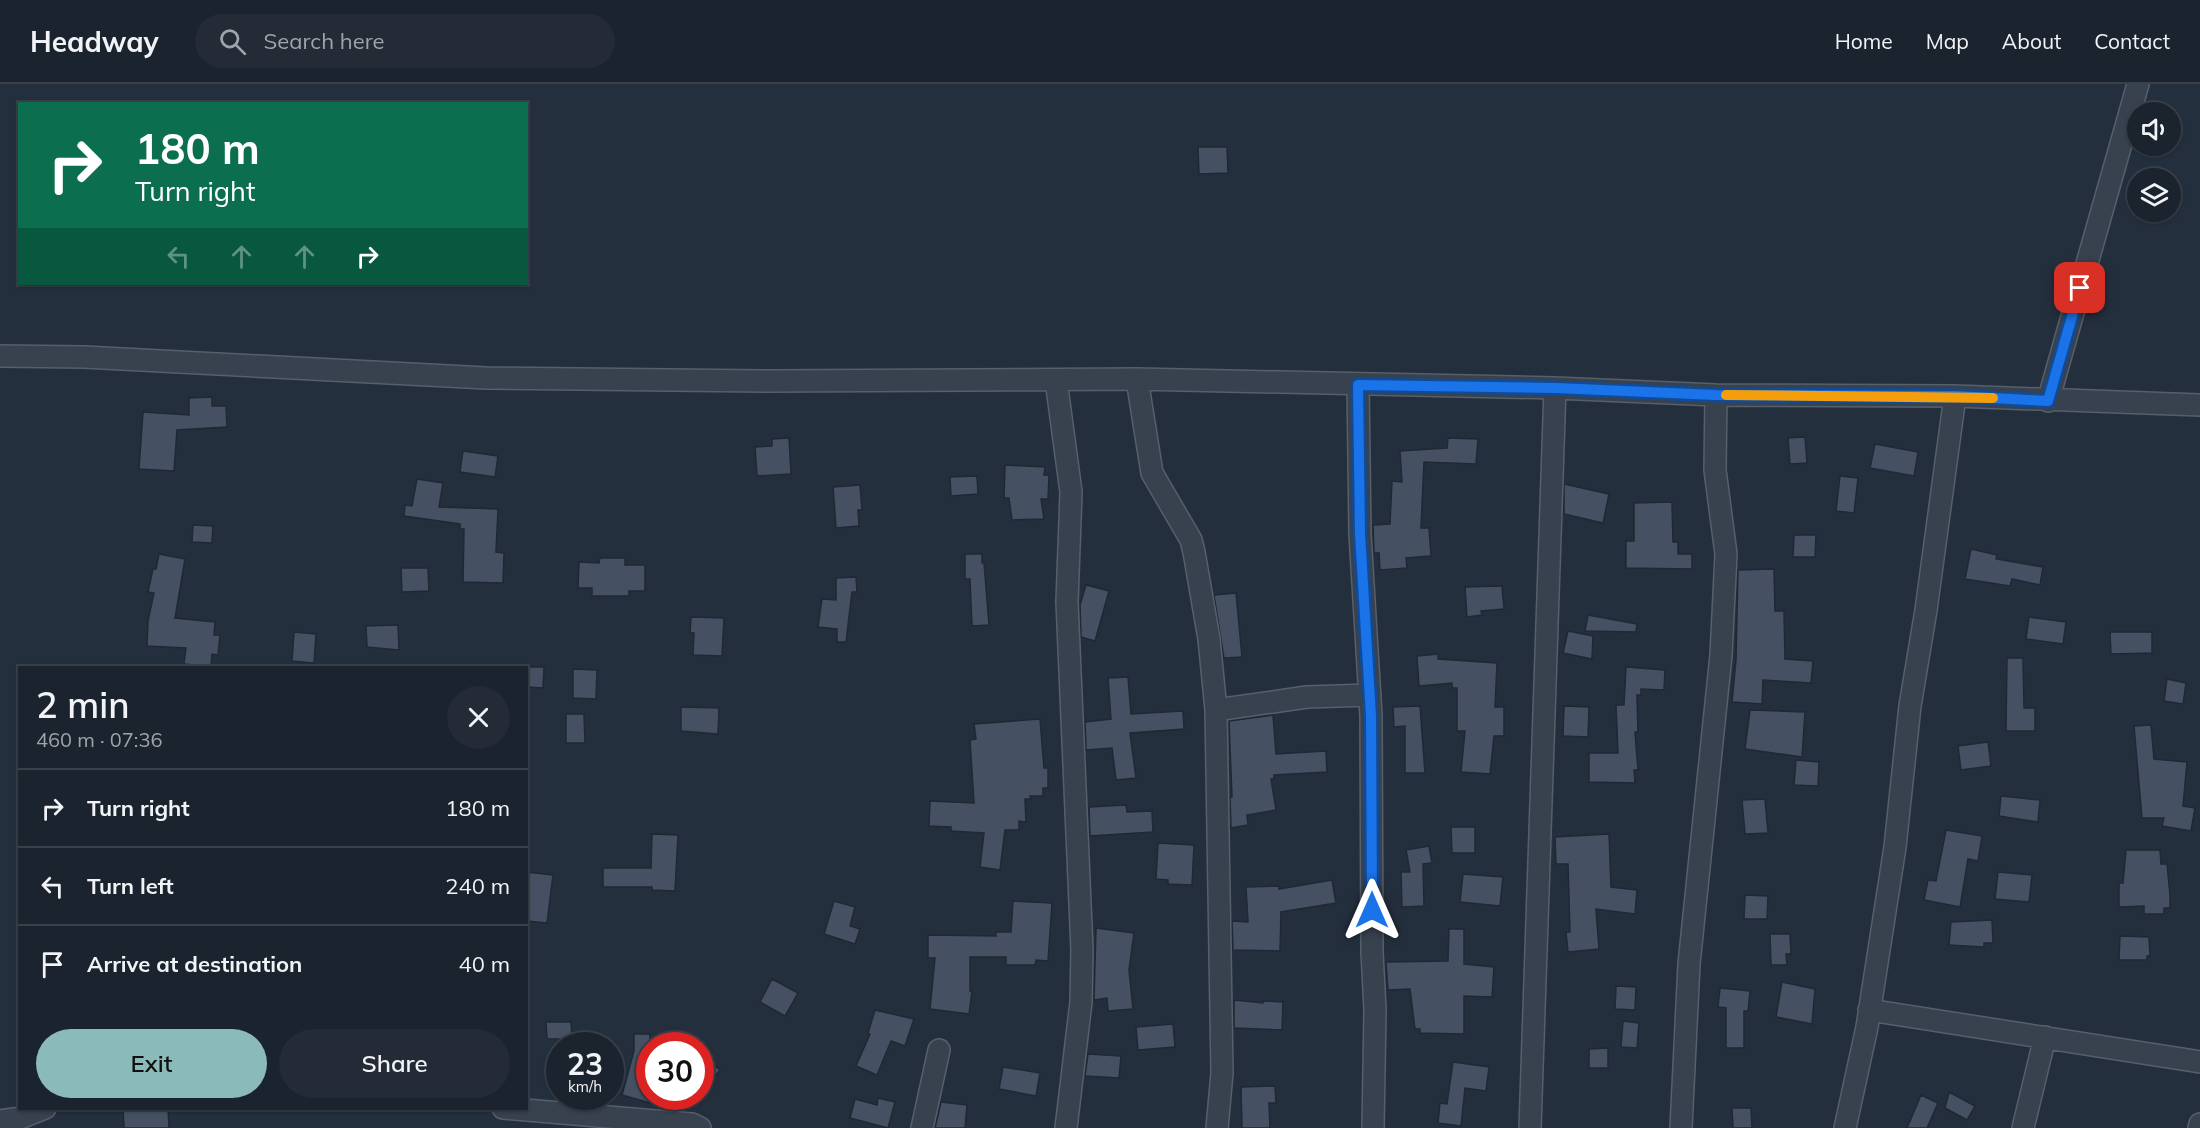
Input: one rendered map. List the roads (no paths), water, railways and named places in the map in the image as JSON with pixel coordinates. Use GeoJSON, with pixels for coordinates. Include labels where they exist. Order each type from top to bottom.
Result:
{"type":"FeatureCollection","features":[{"type":"Feature","properties":{"kind":"street"},"geometry":{"type":"LineString","coordinates":[[2048,401],[2138,84]]}},
{"type":"Feature","properties":{"kind":"street"},"geometry":{"type":"LineString","coordinates":[[0,356],[84,357],[486,378],[1137,379],[1556,388],[1716,395],[1955,396],[2200,405]]}},
{"type":"Feature","properties":{"kind":"street"},"geometry":{"type":"LineString","coordinates":[[1137,379],[1152,473],[1191,540],[1209,639],[1216,710],[1222,1073],[1217,1128]]}},
{"type":"Feature","properties":{"kind":"street"},"geometry":{"type":"LineString","coordinates":[[1056,380],[1071,492],[1067,602],[1082,950],[1081,1002],[1066,1128]]}},
{"type":"Feature","properties":{"kind":"street"},"geometry":{"type":"LineString","coordinates":[[1358,385],[1360,534],[1370,695],[1372,952],[1375,1010],[1373,1128]]}},
{"type":"Feature","properties":{"kind":"street"},"geometry":{"type":"LineString","coordinates":[[1530,1128],[1556,388]]}},
{"type":"Feature","properties":{"kind":"street"},"geometry":{"type":"LineString","coordinates":[[1681,1128],[1689,964],[1721,655],[1725,577],[1726,554],[1715,470],[1716,395]]}},
{"type":"Feature","properties":{"kind":"street"},"geometry":{"type":"LineString","coordinates":[[1845,1128],[1869,1010],[1895,847],[1910,706],[1926,610],[1955,396]]}},
{"type":"Feature","properties":{"kind":"street"},"geometry":{"type":"LineString","coordinates":[[1216,710],[1307,697],[1370,695]]}},
{"type":"Feature","properties":{"kind":"street"},"geometry":{"type":"LineString","coordinates":[[1869,1010],[2200,1062]]}},
{"type":"Feature","properties":{"kind":"street"},"geometry":{"type":"LineString","coordinates":[[2023,1128],[2045,1037]]}},
{"type":"Feature","properties":{"kind":"street"},"geometry":{"type":"LineString","coordinates":[[922,1128],[939,1050]]}},
{"type":"Feature","properties":{"kind":"street"},"geometry":{"type":"LineString","coordinates":[[0,1121],[20,1118],[40,1110]]}},
{"type":"Feature","properties":{"kind":"street"},"geometry":{"type":"LineString","coordinates":[[527,1110],[692,1124],[700,1128]]}}]}
